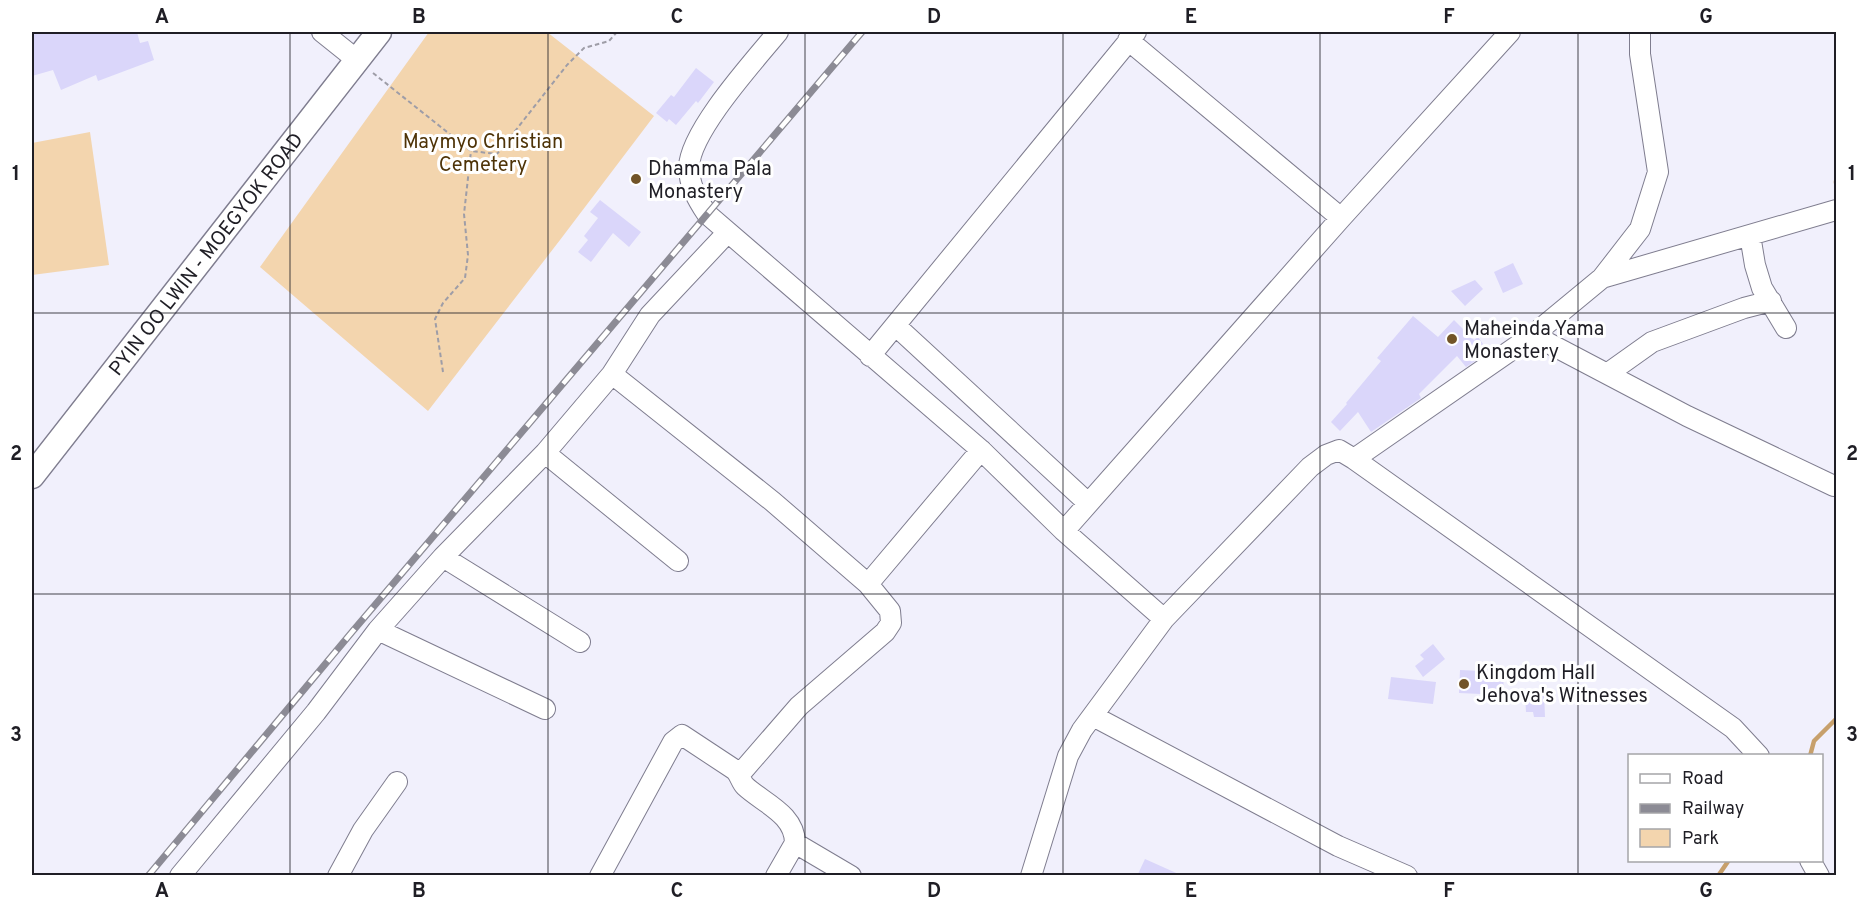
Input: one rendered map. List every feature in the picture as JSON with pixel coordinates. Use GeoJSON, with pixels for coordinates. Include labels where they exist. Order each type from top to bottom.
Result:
{"type":"FeatureCollection","features":[{"type":"Feature","properties":{"kind":"main road","name":"PYIN OO LWIN - MOEGYOK ROAD"},"geometry":{"type":"LineString","coordinates":[[32,476],[379,32]]}},
{"type":"Feature","properties":{"kind":"street"},"geometry":{"type":"LineString","coordinates":[[322,32],[357,60]]}},
{"type":"Feature","properties":{"kind":"street"},"geometry":{"type":"LineString","coordinates":[[778,32],[727,94],[693,147],[689,167],[693,191],[707,214],[981,450],[1064,531],[1164,619]]}},
{"type":"Feature","properties":{"kind":"street"},"geometry":{"type":"LineString","coordinates":[[1064,531],[1341,218],[1510,32]]}},
{"type":"Feature","properties":{"kind":"street"},"geometry":{"type":"LineString","coordinates":[[1354,459],[1533,335],[1602,278],[1640,229],[1658,172],[1640,54],[1640,32]]}},
{"type":"Feature","properties":{"kind":"street"},"geometry":{"type":"LineString","coordinates":[[870,356],[1132,36],[1341,218]]}},
{"type":"Feature","properties":{"kind":"street"},"geometry":{"type":"LineString","coordinates":[[1602,278],[1836,210]]}},
{"type":"Feature","properties":{"kind":"street"},"geometry":{"type":"LineString","coordinates":[[180,876],[316,712],[378,630],[443,557],[545,453],[612,374],[650,315],[727,232]]}},
{"type":"Feature","properties":{"kind":"street"},"geometry":{"type":"LineString","coordinates":[[1750,235],[1762,288],[1786,328]]}},
{"type":"Feature","properties":{"kind":"street"},"geometry":{"type":"LineString","coordinates":[[1607,374],[1652,342],[1744,308],[1771,301]]}},
{"type":"Feature","properties":{"kind":"street"},"geometry":{"type":"LineString","coordinates":[[896,326],[1088,502]]}},
{"type":"Feature","properties":{"kind":"street"},"geometry":{"type":"LineString","coordinates":[[1533,335],[1687,416],[1834,486]]}},
{"type":"Feature","properties":{"kind":"street"},"geometry":{"type":"LineString","coordinates":[[612,374],[772,501],[868,584],[890,611],[891,623],[885,632],[799,706],[740,774]]}},
{"type":"Feature","properties":{"kind":"street"},"geometry":{"type":"LineString","coordinates":[[868,584],[981,450]]}},
{"type":"Feature","properties":{"kind":"street"},"geometry":{"type":"LineString","coordinates":[[1031,876],[1068,756],[1093,716],[1164,619],[1310,467],[1326,455],[1339,450],[1732,728],[1757,754]]}},
{"type":"Feature","properties":{"kind":"street"},"geometry":{"type":"LineString","coordinates":[[545,453],[678,561]]}},
{"type":"Feature","properties":{"kind":"street"},"geometry":{"type":"LineString","coordinates":[[443,557],[580,642]]}},
{"type":"Feature","properties":{"kind":"street"},"geometry":{"type":"LineString","coordinates":[[378,630],[545,709]]}},
{"type":"Feature","properties":{"kind":"street"},"geometry":{"type":"LineString","coordinates":[[1093,716],[1338,846],[1407,876]]}},
{"type":"Feature","properties":{"kind":"street"},"geometry":{"type":"LineString","coordinates":[[600,876],[673,742],[682,735],[740,774],[743,785],[771,805],[789,824],[795,834],[795,843],[776,876]]}},
{"type":"Feature","properties":{"kind":"street"},"geometry":{"type":"LineString","coordinates":[[338,876],[363,830],[397,782]]}},
{"type":"Feature","properties":{"kind":"street"},"geometry":{"type":"LineString","coordinates":[[795,843],[851,876]]}},
{"type":"Feature","properties":{"kind":"street"},"geometry":{"type":"LineString","coordinates":[[1811,862],[1820,876]]}},
{"type":"Feature","properties":{"kind":"path"},"geometry":{"type":"LineString","coordinates":[[357,60],[471,151],[497,154],[567,65],[584,48],[609,41],[617,32]]}},
{"type":"Feature","properties":{"kind":"path"},"geometry":{"type":"LineString","coordinates":[[443,372],[435,319],[443,303],[465,278],[468,255],[464,214],[471,151]]}},
{"type":"Feature","properties":{"kind":"green space","name":"Maymyo Christian Cemetery"},"geometry":{"type":"Polygon","coordinates":[[[429,32],[547,32],[654,116],[428,411],[260,267],[429,32]]]}},
{"type":"Feature","properties":{"kind":"green space"},"geometry":{"type":"Polygon","coordinates":[[[90,132],[109,265],[32,275],[32,143],[90,132]]]}},
{"type":"Feature","properties":{"kind":"building"},"geometry":{"type":"Polygon","coordinates":[[[137,32],[140,43],[148,41],[154,60],[98,81],[96,75],[61,90],[53,70],[32,76],[32,33],[137,32]]]}},
{"type":"Feature","properties":{"kind":"building"},"geometry":{"type":"Polygon","coordinates":[[[696,68],[714,82],[698,103],[696,101],[676,125],[669,119],[667,122],[656,113],[671,95],[674,97],[696,68]]]}},
{"type":"Feature","properties":{"kind":"building"},"geometry":{"type":"Polygon","coordinates":[[[600,200],[641,232],[629,247],[613,233],[591,262],[578,252],[588,240],[584,236],[598,218],[590,212],[600,200]]]}},
{"type":"Feature","properties":{"kind":"building"},"geometry":{"type":"Polygon","coordinates":[[[1513,263],[1523,284],[1503,293],[1494,272],[1513,263]]]}},
{"type":"Feature","properties":{"kind":"building"},"geometry":{"type":"Polygon","coordinates":[[[1475,280],[1483,289],[1465,306],[1451,291],[1475,280]]]}},
{"type":"Feature","properties":{"kind":"building"},"geometry":{"type":"Polygon","coordinates":[[[1413,316],[1438,337],[1454,320],[1474,340],[1478,337],[1486,348],[1476,357],[1478,359],[1466,367],[1457,356],[1419,394],[1421,398],[1371,432],[1358,412],[1340,431],[1331,422],[1381,361],[1377,358],[1413,316]]]}},
{"type":"Feature","properties":{"kind":"building"},"geometry":{"type":"Polygon","coordinates":[[[1433,644],[1445,659],[1423,677],[1415,666],[1424,659],[1420,655],[1433,644]]]}},
{"type":"Feature","properties":{"kind":"building"},"geometry":{"type":"Polygon","coordinates":[[[1460,670],[1504,672],[1503,695],[1459,693],[1460,670]]]}},
{"type":"Feature","properties":{"kind":"building"},"geometry":{"type":"Polygon","coordinates":[[[1391,677],[1436,682],[1433,704],[1388,699],[1391,677]]]}},
{"type":"Feature","properties":{"kind":"building"},"geometry":{"type":"Polygon","coordinates":[[[1544,692],[1545,717],[1534,717],[1533,712],[1526,712],[1525,693],[1544,692]]]}},
{"type":"Feature","properties":{"kind":"building"},"geometry":{"type":"Polygon","coordinates":[[[1145,859],[1183,876],[1137,876],[1145,859]]]}},
{"type":"Feature","properties":{"kind":"waterway"},"geometry":{"type":"LineString","coordinates":[[1811,754],[1814,741],[1836,719]]}},
{"type":"Feature","properties":{"kind":"waterway"},"geometry":{"type":"LineString","coordinates":[[1718,876],[1728,862]]}},
{"type":"Feature","properties":{"kind":"railway"},"geometry":{"type":"LineString","coordinates":[[148,876],[352,632],[862,32]]}},
{"type":"Feature","properties":{"kind":"place","name":"Dhamma Pala Monastery"},"geometry":{"type":"Point","coordinates":[636,179]}},
{"type":"Feature","properties":{"kind":"place","name":"Maheinda Yama Monastery"},"geometry":{"type":"Point","coordinates":[1452,339]}},
{"type":"Feature","properties":{"kind":"place","name":"Kingdom Hall Jehova's Witnesses"},"geometry":{"type":"Point","coordinates":[1464,684]}}]}
